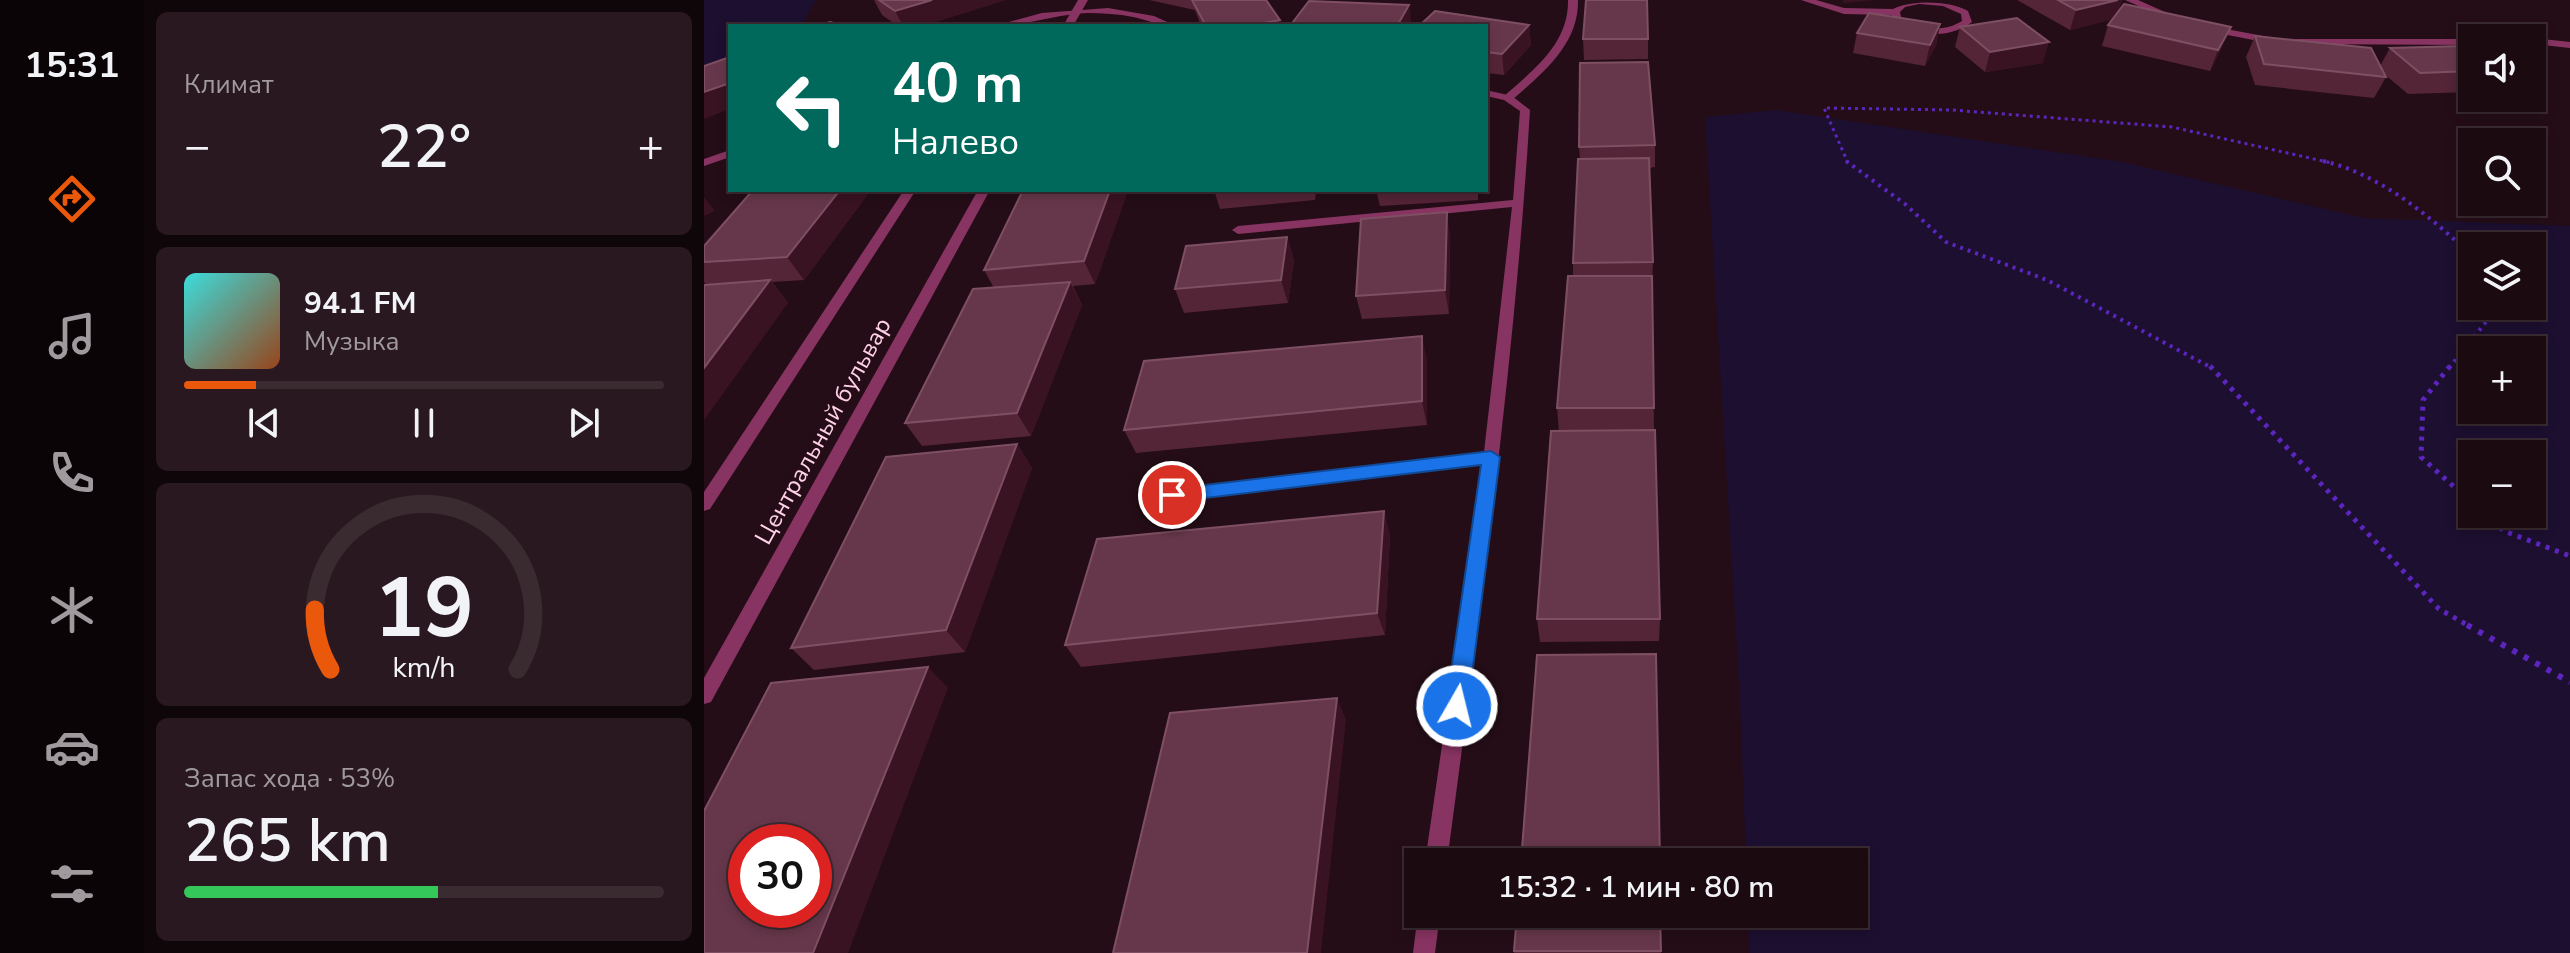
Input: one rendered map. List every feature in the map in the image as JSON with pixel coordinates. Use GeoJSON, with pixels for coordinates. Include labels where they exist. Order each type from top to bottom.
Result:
{"type":"FeatureCollection","features":[{"type":"Feature","properties":{"kind":"street"},"geometry":{"type":"LineString","coordinates":[[1069,24],[1083,0]]}},
{"type":"Feature","properties":{"kind":"street"},"geometry":{"type":"LineString","coordinates":[[1508,98],[1526,83],[1569,31],[1573,19],[1573,0]]}},
{"type":"Feature","properties":{"kind":"street"},"geometry":{"type":"LineString","coordinates":[[1806,0],[1844,11],[1895,12],[1907,3],[1933,1],[1957,8],[1968,19],[1956,29],[1930,31],[1904,24],[1895,12]]}},
{"type":"Feature","properties":{"kind":"street"},"geometry":{"type":"LineString","coordinates":[[2130,0],[2184,21]]}},
{"type":"Feature","properties":{"kind":"street"},"geometry":{"type":"LineString","coordinates":[[1006,24],[1077,10],[1117,10],[1151,16],[1167,24]]}},
{"type":"Feature","properties":{"kind":"street"},"geometry":{"type":"LineString","coordinates":[[2199,26],[2274,42],[2458,42]]}},
{"type":"Feature","properties":{"kind":"street"},"geometry":{"type":"LineString","coordinates":[[2546,42],[2570,45]]}},
{"type":"Feature","properties":{"kind":"street"},"geometry":{"type":"LineString","coordinates":[[1438,848],[1491,457],[1520,203],[1525,110],[1508,98],[1488,93]]}},
{"type":"Feature","properties":{"kind":"street"},"geometry":{"type":"LineString","coordinates":[[704,163],[728,154]]}},
{"type":"Feature","properties":{"kind":"street","name":"Центральный бульвар"},"geometry":{"type":"LineString","coordinates":[[704,505],[909,192]]}},
{"type":"Feature","properties":{"kind":"street","name":"Центральный бульвар"},"geometry":{"type":"LineString","coordinates":[[704,696],[983,192]]}},
{"type":"Feature","properties":{"kind":"street"},"geometry":{"type":"LineString","coordinates":[[1238,230],[1520,203]]}},
{"type":"Feature","properties":{"kind":"street"},"geometry":{"type":"LineString","coordinates":[[1172,495],[1491,457]]}},
{"type":"Feature","properties":{"kind":"street"},"geometry":{"type":"LineString","coordinates":[[1424,953],[1427,928]]}},
{"type":"Feature","properties":{"kind":"path"},"geometry":{"type":"LineString","coordinates":[[2458,243],[2423,210],[2340,165],[2172,127],[1967,111],[1824,108],[1846,162],[1905,204],[1946,242],[2047,280],[2210,366],[2439,609],[2570,682]]}},
{"type":"Feature","properties":{"kind":"path"},"geometry":{"type":"LineString","coordinates":[[2458,490],[2421,457],[2423,400],[2488,320]]}},
{"type":"Feature","properties":{"kind":"path"},"geometry":{"type":"LineString","coordinates":[[2501,528],[2570,556]]}},
{"type":"Feature","properties":{"kind":"shaded area"},"geometry":{"type":"Polygon","coordinates":[[[704,0],[816,0],[802,24],[728,24],[728,66],[704,77],[704,0]]]}},
{"type":"Feature","properties":{"kind":"shaded area"},"geometry":{"type":"Polygon","coordinates":[[[1777,110],[2122,162],[2364,218],[2570,226],[2570,953],[1749,953],[1748,928],[1868,928],[1868,848],[1745,848],[1740,700],[1705,117],[1777,110]]]}},
{"type":"Feature","properties":{"kind":"building"},"geometry":{"type":"Polygon","coordinates":[[[879,0],[932,0],[895,11],[879,0]]]}},
{"type":"Feature","properties":{"kind":"building"},"geometry":{"type":"Polygon","coordinates":[[[1192,0],[1266,0],[1280,20],[1259,24],[1205,24],[1192,0]]]}},
{"type":"Feature","properties":{"kind":"building"},"geometry":{"type":"Polygon","coordinates":[[[1586,0],[1647,0],[1648,39],[1583,39],[1586,0]]]}},
{"type":"Feature","properties":{"kind":"building"},"geometry":{"type":"Polygon","coordinates":[[[2058,0],[2118,0],[2076,10],[2058,0]]]}},
{"type":"Feature","properties":{"kind":"building"},"geometry":{"type":"Polygon","coordinates":[[[1309,1],[1409,5],[1398,24],[1292,24],[1309,1]]]}},
{"type":"Feature","properties":{"kind":"building"},"geometry":{"type":"Polygon","coordinates":[[[2124,4],[2231,27],[2218,50],[2108,25],[2124,4]]]}},
{"type":"Feature","properties":{"kind":"building"},"geometry":{"type":"Polygon","coordinates":[[[1435,11],[1529,25],[1502,54],[1488,52],[1488,24],[1421,24],[1435,11]]]}},
{"type":"Feature","properties":{"kind":"building"},"geometry":{"type":"Polygon","coordinates":[[[1869,13],[1940,24],[1930,45],[1857,33],[1869,13]]]}},
{"type":"Feature","properties":{"kind":"building"},"geometry":{"type":"Polygon","coordinates":[[[2017,18],[2049,42],[1990,52],[1960,27],[2017,18]]]}},
{"type":"Feature","properties":{"kind":"building"},"geometry":{"type":"Polygon","coordinates":[[[2255,36],[2371,48],[2386,77],[2264,64],[2255,36]]]}},
{"type":"Feature","properties":{"kind":"building"},"geometry":{"type":"Polygon","coordinates":[[[2458,46],[2458,72],[2420,73],[2390,48],[2458,46]]]}},
{"type":"Feature","properties":{"kind":"building"},"geometry":{"type":"Polygon","coordinates":[[[728,58],[728,84],[704,92],[704,66],[728,58]]]}},
{"type":"Feature","properties":{"kind":"building"},"geometry":{"type":"Polygon","coordinates":[[[1648,62],[1655,145],[1579,147],[1580,63],[1648,62]]]}},
{"type":"Feature","properties":{"kind":"building"},"geometry":{"type":"Polygon","coordinates":[[[1649,158],[1653,262],[1573,263],[1578,159],[1649,158]]]}},
{"type":"Feature","properties":{"kind":"building"},"geometry":{"type":"Polygon","coordinates":[[[751,192],[838,192],[787,257],[704,262],[704,246],[751,192]]]}},
{"type":"Feature","properties":{"kind":"building"},"geometry":{"type":"Polygon","coordinates":[[[1022,192],[1109,192],[1084,261],[984,270],[1022,192]]]}},
{"type":"Feature","properties":{"kind":"building"},"geometry":{"type":"Polygon","coordinates":[[[1447,212],[1445,290],[1356,296],[1361,219],[1447,212]]]}},
{"type":"Feature","properties":{"kind":"building"},"geometry":{"type":"Polygon","coordinates":[[[1287,237],[1281,280],[1175,289],[1186,246],[1287,237]]]}},
{"type":"Feature","properties":{"kind":"building"},"geometry":{"type":"Polygon","coordinates":[[[1568,276],[1652,276],[1654,408],[1557,408],[1568,276]]]}},
{"type":"Feature","properties":{"kind":"building"},"geometry":{"type":"Polygon","coordinates":[[[770,280],[704,368],[704,285],[770,280]]]}},
{"type":"Feature","properties":{"kind":"building"},"geometry":{"type":"Polygon","coordinates":[[[1070,282],[1017,413],[905,423],[973,289],[1070,282]]]}},
{"type":"Feature","properties":{"kind":"building"},"geometry":{"type":"Polygon","coordinates":[[[1422,336],[1422,401],[1124,430],[1144,361],[1422,336]]]}},
{"type":"Feature","properties":{"kind":"building"},"geometry":{"type":"Polygon","coordinates":[[[1655,430],[1660,619],[1537,619],[1551,431],[1655,430]]]}},
{"type":"Feature","properties":{"kind":"building"},"geometry":{"type":"Polygon","coordinates":[[[1017,444],[946,630],[791,648],[886,457],[1017,444]]]}},
{"type":"Feature","properties":{"kind":"building"},"geometry":{"type":"Polygon","coordinates":[[[1384,511],[1377,613],[1065,645],[1097,539],[1384,511]]]}},
{"type":"Feature","properties":{"kind":"building"},"geometry":{"type":"Polygon","coordinates":[[[1656,654],[1660,848],[1522,848],[1537,655],[1656,654]]]}},
{"type":"Feature","properties":{"kind":"building"},"geometry":{"type":"Polygon","coordinates":[[[928,667],[832,906],[832,824],[728,824],[728,928],[823,928],[813,953],[704,953],[704,811],[771,683],[928,667]]]}},
{"type":"Feature","properties":{"kind":"building"},"geometry":{"type":"Polygon","coordinates":[[[1337,698],[1307,953],[1113,953],[1170,713],[1337,698]]]}},
{"type":"Feature","properties":{"kind":"building"},"geometry":{"type":"Polygon","coordinates":[[[1516,928],[1660,928],[1661,951],[1514,951],[1516,928]]]}},
{"type":"Feature","properties":{"kind":"route"},"geometry":{"type":"LineString","coordinates":[[1172,495],[1491,457],[1457,706]]}}]}
